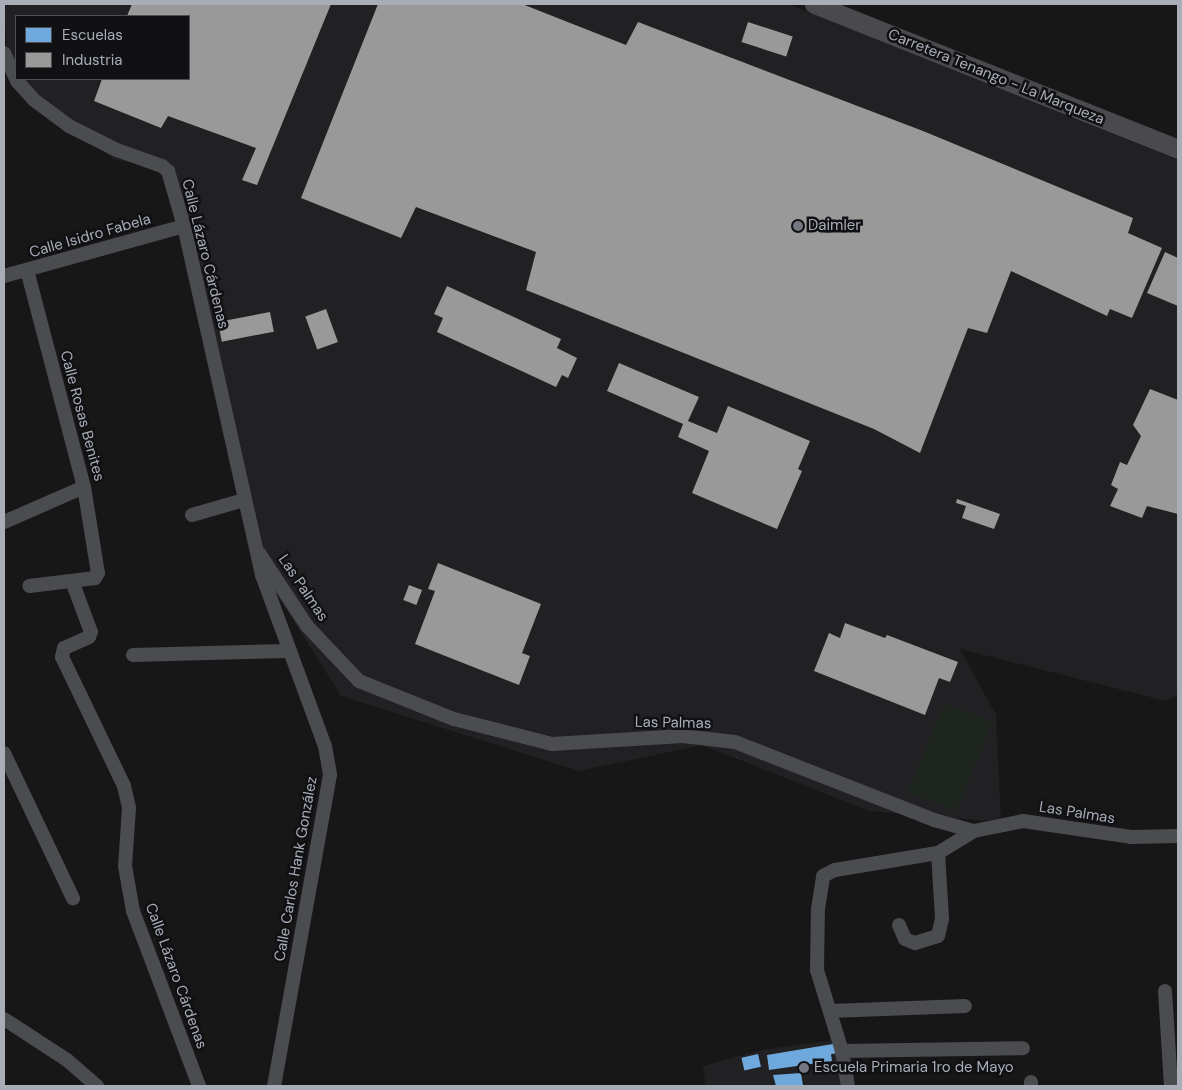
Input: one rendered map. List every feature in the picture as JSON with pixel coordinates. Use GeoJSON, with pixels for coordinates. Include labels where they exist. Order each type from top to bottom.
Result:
{"type":"FeatureCollection","features":[{"type":"Feature","properties":{"kind":"main road","name":"Carretera Tenango - La Marqueza"},"geometry":{"type":"LineString","coordinates":[[814,4],[1178,149]]}},
{"type":"Feature","properties":{"kind":"street","name":"Calle Lázaro Cárdenas"},"geometry":{"type":"LineString","coordinates":[[4,53],[15,73]]}},
{"type":"Feature","properties":{"kind":"street","name":"Calle Lázaro Cárdenas"},"geometry":{"type":"LineString","coordinates":[[19,80],[23,87],[69,126],[165,168],[184,226],[256,548]]}},
{"type":"Feature","properties":{"kind":"street","name":"Calle Isidro Fabela"},"geometry":{"type":"LineString","coordinates":[[4,276],[184,226]]}},
{"type":"Feature","properties":{"kind":"street","name":"Calle Rosas Benites"},"geometry":{"type":"LineString","coordinates":[[27,270],[84,487],[98,573],[95,578],[72,581]]}},
{"type":"Feature","properties":{"kind":"street"},"geometry":{"type":"LineString","coordinates":[[4,522],[84,487]]}},
{"type":"Feature","properties":{"kind":"street"},"geometry":{"type":"LineString","coordinates":[[192,515],[244,500]]}},
{"type":"Feature","properties":{"kind":"street","name":"Calle Carlos Hank González"},"geometry":{"type":"LineString","coordinates":[[256,548],[266,587],[325,746],[330,775],[274,1086]]}},
{"type":"Feature","properties":{"kind":"street","name":"Las Palmas"},"geometry":{"type":"LineString","coordinates":[[256,548],[307,626],[366,686],[454,719],[533,741],[552,744],[683,736],[735,742],[934,820],[974,831],[1023,821],[1131,837],[1178,836]]}},
{"type":"Feature","properties":{"kind":"street","name":"Calle Lázaro Cárdenas"},"geometry":{"type":"LineString","coordinates":[[72,581],[91,632],[89,637],[64,648],[62,656],[124,786],[129,808],[125,866],[133,911],[198,1086]]}},
{"type":"Feature","properties":{"kind":"street"},"geometry":{"type":"LineString","coordinates":[[29,586],[72,581]]}},
{"type":"Feature","properties":{"kind":"street"},"geometry":{"type":"LineString","coordinates":[[133,656],[290,651]]}},
{"type":"Feature","properties":{"kind":"street"},"geometry":{"type":"LineString","coordinates":[[4,753],[74,898]]}},
{"type":"Feature","properties":{"kind":"street"},"geometry":{"type":"LineString","coordinates":[[848,1086],[842,1051],[817,970],[818,910],[823,876],[835,870],[938,853],[974,831]]}},
{"type":"Feature","properties":{"kind":"street"},"geometry":{"type":"LineString","coordinates":[[899,925],[905,939],[915,943],[938,936],[942,918],[938,853]]}},
{"type":"Feature","properties":{"kind":"street"},"geometry":{"type":"LineString","coordinates":[[1165,991],[1171,1086]]}},
{"type":"Feature","properties":{"kind":"street"},"geometry":{"type":"LineString","coordinates":[[830,1011],[965,1006]]}},
{"type":"Feature","properties":{"kind":"street"},"geometry":{"type":"LineString","coordinates":[[4,1020],[66,1060],[97,1086]]}},
{"type":"Feature","properties":{"kind":"street"},"geometry":{"type":"LineString","coordinates":[[842,1051],[1023,1048]]}},
{"type":"Feature","properties":{"kind":"shaded area","name":"Daimler"},"geometry":{"type":"Polygon","coordinates":[[[4,4],[788,4],[1178,160],[1178,695],[1166,701],[960,649],[996,715],[1001,822],[869,811],[702,745],[579,771],[341,696],[264,574],[175,172],[113,159],[18,80],[190,80],[190,15],[15,15],[15,77],[8,71],[4,4]]]}},
{"type":"Feature","properties":{"kind":"shaded area"},"geometry":{"type":"Polygon","coordinates":[[[944,703],[992,722],[956,811],[908,792],[944,703]]]}},
{"type":"Feature","properties":{"kind":"shaded area","name":"Escuela Primaria 1ro de Mayo"},"geometry":{"type":"Polygon","coordinates":[[[836,1040],[848,1086],[706,1086],[703,1066],[761,1050],[836,1040]]]}},
{"type":"Feature","properties":{"kind":"building: Escuelas"},"geometry":{"type":"Polygon","coordinates":[[[839,1043],[842,1053],[831,1054],[832,1061],[769,1070],[767,1055],[839,1043]]]}},
{"type":"Feature","properties":{"kind":"building: Escuelas"},"geometry":{"type":"Polygon","coordinates":[[[758,1054],[761,1067],[744,1070],[741,1058],[758,1054]]]}},
{"type":"Feature","properties":{"kind":"building: Escuelas"},"geometry":{"type":"Polygon","coordinates":[[[801,1073],[803,1086],[776,1086],[773,1075],[801,1073]]]}},
{"type":"Feature","properties":{"kind":"building: Industria"},"geometry":{"type":"Polygon","coordinates":[[[132,4],[331,4],[257,185],[242,180],[256,148],[168,116],[161,128],[94,101],[102,80],[190,80],[190,15],[127,15],[132,4]]]}},
{"type":"Feature","properties":{"kind":"building: Industria","name":"Daimler"},"geometry":{"type":"Polygon","coordinates":[[[378,4],[522,4],[626,45],[638,22],[923,131],[1133,218],[1128,233],[1162,248],[1132,318],[1110,309],[1107,316],[1011,271],[987,333],[968,328],[920,453],[874,429],[526,290],[536,252],[416,207],[401,238],[301,198],[378,4]]]}},
{"type":"Feature","properties":{"kind":"building: Industria"},"geometry":{"type":"Polygon","coordinates":[[[748,22],[793,37],[786,56],[742,42],[748,22]]]}},
{"type":"Feature","properties":{"kind":"building: Industria"},"geometry":{"type":"Polygon","coordinates":[[[1165,252],[1178,258],[1178,306],[1147,293],[1165,252]]]}},
{"type":"Feature","properties":{"kind":"building: Industria"},"geometry":{"type":"Polygon","coordinates":[[[447,286],[561,339],[557,348],[577,358],[568,378],[562,375],[556,387],[437,332],[443,318],[434,314],[447,286]]]}},
{"type":"Feature","properties":{"kind":"building: Industria"},"geometry":{"type":"Polygon","coordinates":[[[326,309],[338,342],[317,349],[305,317],[326,309]]]}},
{"type":"Feature","properties":{"kind":"building: Industria"},"geometry":{"type":"Polygon","coordinates":[[[270,312],[274,332],[222,342],[218,322],[270,312]]]}},
{"type":"Feature","properties":{"kind":"building: Industria"},"geometry":{"type":"Polygon","coordinates":[[[619,363],[699,397],[688,421],[717,433],[728,406],[810,441],[798,469],[802,471],[777,529],[692,493],[709,451],[678,437],[683,424],[607,391],[619,363]]]}},
{"type":"Feature","properties":{"kind":"building: Industria"},"geometry":{"type":"Polygon","coordinates":[[[1150,389],[1178,400],[1178,514],[1147,506],[1142,518],[1110,506],[1118,489],[1111,485],[1120,462],[1127,465],[1141,436],[1133,425],[1150,389]]]}},
{"type":"Feature","properties":{"kind":"building: Industria"},"geometry":{"type":"Polygon","coordinates":[[[957,499],[1000,514],[994,529],[962,518],[966,506],[956,503],[957,499]]]}},
{"type":"Feature","properties":{"kind":"building: Industria"},"geometry":{"type":"Polygon","coordinates":[[[438,563],[541,604],[522,653],[530,656],[519,685],[415,644],[435,591],[428,589],[438,563]]]}},
{"type":"Feature","properties":{"kind":"building: Industria"},"geometry":{"type":"Polygon","coordinates":[[[409,585],[422,590],[416,605],[403,600],[409,585]]]}},
{"type":"Feature","properties":{"kind":"building: Industria"},"geometry":{"type":"Polygon","coordinates":[[[845,623],[885,638],[887,635],[958,662],[950,682],[939,678],[925,715],[814,671],[829,633],[840,638],[845,623]]]}},
{"type":"Feature","properties":{"kind":"place","name":"Daimler"},"geometry":{"type":"Point","coordinates":[798,226]}},
{"type":"Feature","properties":{"kind":"place","name":"Escuela Primaria 1ro de Mayo"},"geometry":{"type":"Point","coordinates":[804,1068]}}]}
